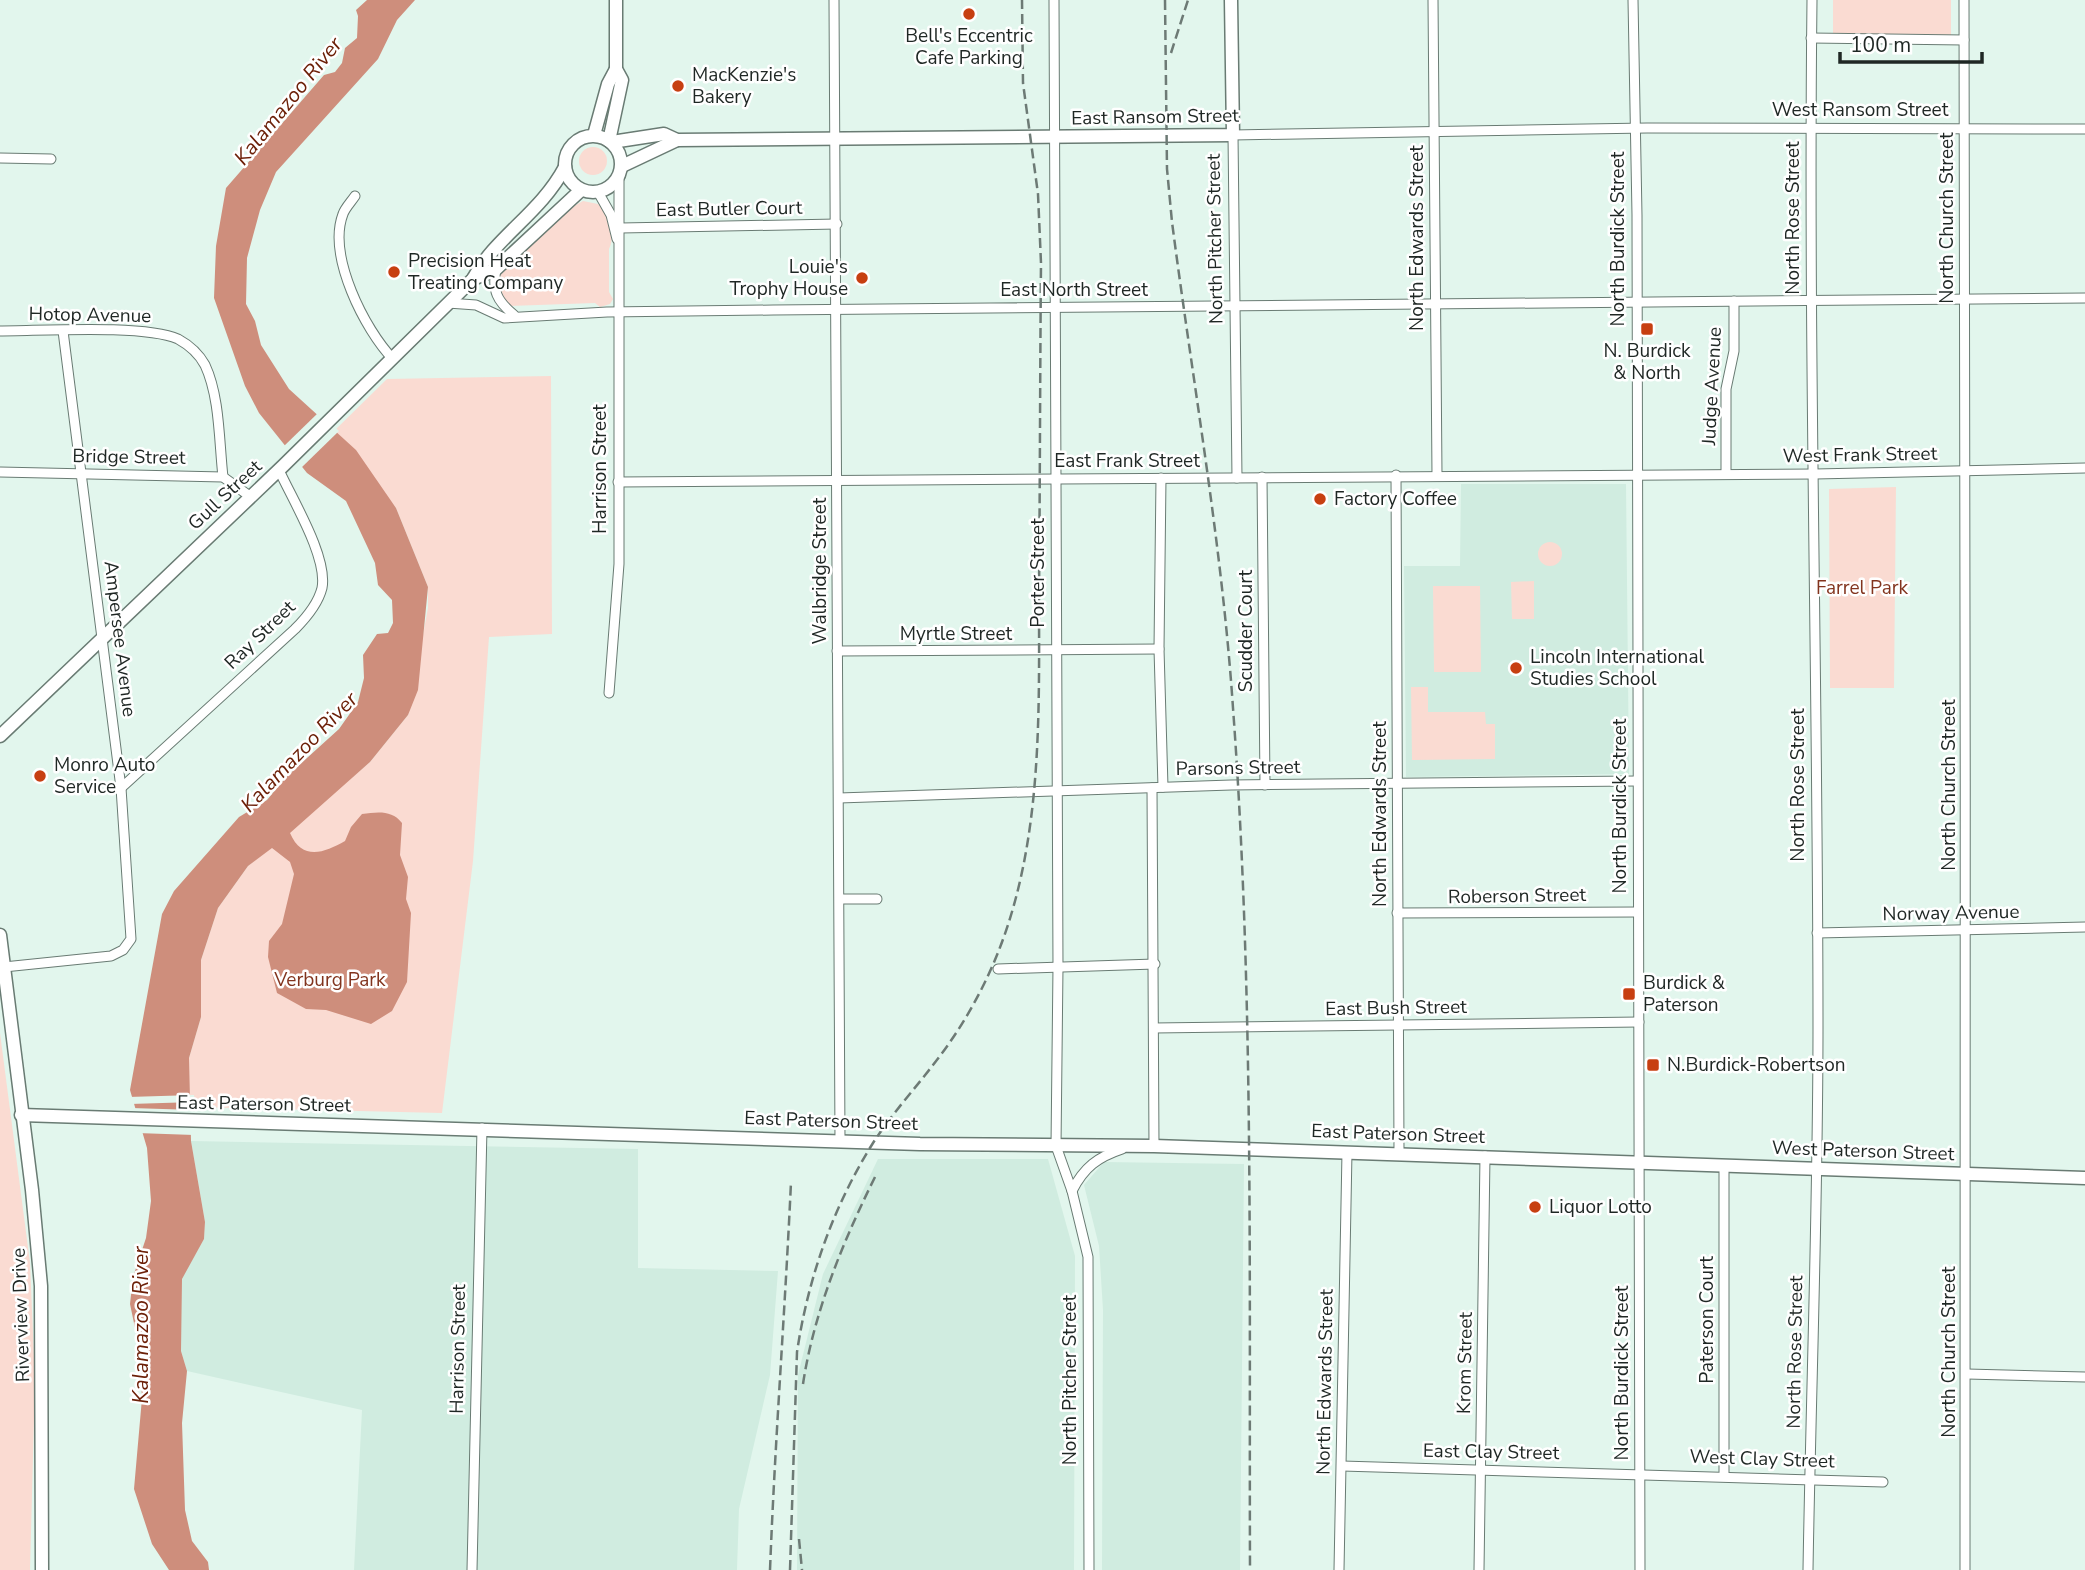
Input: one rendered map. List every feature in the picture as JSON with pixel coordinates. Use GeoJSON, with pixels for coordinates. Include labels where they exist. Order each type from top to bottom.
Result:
{"type":"FeatureCollection","features":[{"type":"Feature","properties":{"kind":"street"},"geometry":{"type":"LineString","coordinates":[[594,135],[608,84],[616,69],[616,0]]}},
{"type":"Feature","properties":{"kind":"street","name":"Walbridge Street"},"geometry":{"type":"LineString","coordinates":[[834,0],[838,309],[840,1141]]}},
{"type":"Feature","properties":{"kind":"street","name":"Porter Street"},"geometry":{"type":"LineString","coordinates":[[1054,0],[1058,793],[1056,1146]]}},
{"type":"Feature","properties":{"kind":"street","name":"North Pitcher Street"},"geometry":{"type":"LineString","coordinates":[[1231,0],[1237,478]]}},
{"type":"Feature","properties":{"kind":"street","name":"North Edwards Street"},"geometry":{"type":"LineString","coordinates":[[1433,0],[1437,475]]}},
{"type":"Feature","properties":{"kind":"street","name":"North Burdick Street"},"geometry":{"type":"LineString","coordinates":[[1633,0],[1640,1570]]}},
{"type":"Feature","properties":{"kind":"street","name":"North Rose Street"},"geometry":{"type":"LineString","coordinates":[[1808,1570],[1816,1168],[1817,933],[1815,474],[1810,301],[1812,0]]}},
{"type":"Feature","properties":{"kind":"street","name":"North Church Street"},"geometry":{"type":"LineString","coordinates":[[1964,0],[1967,471],[1965,1570]]}},
{"type":"Feature","properties":{"kind":"street"},"geometry":{"type":"LineString","coordinates":[[1811,38],[1964,40]]}},
{"type":"Feature","properties":{"kind":"street"},"geometry":{"type":"LineString","coordinates":[[610,142],[622,80],[616,69]]}},
{"type":"Feature","properties":{"kind":"street","name":"East Ransom Street"},"geometry":{"type":"LineString","coordinates":[[610,142],[664,134],[677,140],[1055,138],[1635,128]]}},
{"type":"Feature","properties":{"kind":"street","name":"West Ransom Street"},"geometry":{"type":"LineString","coordinates":[[1635,128],[2085,129]]}},
{"type":"Feature","properties":{"kind":"street"},"geometry":{"type":"LineString","coordinates":[[594,135],[610,142],[621,157],[621,171],[607,188],[598,192],[581,190],[573,184],[565,167],[569,149],[584,137],[594,135]]}},
{"type":"Feature","properties":{"kind":"street","name":"East Ransom Street"},"geometry":{"type":"LineString","coordinates":[[621,171],[677,140]]}},
{"type":"Feature","properties":{"kind":"street"},"geometry":{"type":"LineString","coordinates":[[0,158],[51,159]]}},
{"type":"Feature","properties":{"kind":"street","name":"Gull Street"},"geometry":{"type":"LineString","coordinates":[[0,736],[251,497],[473,279],[483,261],[552,191],[565,167]]}},
{"type":"Feature","properties":{"kind":"street","name":"Harrison Street"},"geometry":{"type":"LineString","coordinates":[[609,694],[619,564],[621,171]]}},
{"type":"Feature","properties":{"kind":"street","name":"Gull Street"},"geometry":{"type":"LineString","coordinates":[[473,279],[496,269],[581,190]]}},
{"type":"Feature","properties":{"kind":"street","name":"Harrison Street"},"geometry":{"type":"LineString","coordinates":[[598,192],[611,215],[619,244]]}},
{"type":"Feature","properties":{"kind":"street"},"geometry":{"type":"LineString","coordinates":[[355,196],[343,215],[340,230],[344,270],[360,310],[393,359]]}},
{"type":"Feature","properties":{"kind":"street","name":"East Butler Court"},"geometry":{"type":"LineString","coordinates":[[621,228],[837,224]]}},
{"type":"Feature","properties":{"kind":"street"},"geometry":{"type":"LineString","coordinates":[[496,269],[495,292],[502,305],[514,315]]}},
{"type":"Feature","properties":{"kind":"street","name":"East North Street"},"geometry":{"type":"LineString","coordinates":[[448,303],[476,305],[504,318],[514,315],[621,312],[838,309],[2085,298]]}},
{"type":"Feature","properties":{"kind":"street","name":"Judge Avenue"},"geometry":{"type":"LineString","coordinates":[[1726,473],[1726,389],[1734,351],[1734,302]]}},
{"type":"Feature","properties":{"kind":"street","name":"Hotop Avenue"},"geometry":{"type":"LineString","coordinates":[[0,331],[145,332],[178,340],[199,355],[208,373],[223,477]]}},
{"type":"Feature","properties":{"kind":"street","name":"Ampersee Avenue"},"geometry":{"type":"LineString","coordinates":[[4,967],[91,959],[123,950],[131,939],[121,788],[63,331]]}},
{"type":"Feature","properties":{"kind":"street","name":"Ray Street"},"geometry":{"type":"LineString","coordinates":[[121,788],[295,629],[315,605],[321,592],[321,565],[281,468]]}},
{"type":"Feature","properties":{"kind":"street","name":"West Frank Street"},"geometry":{"type":"LineString","coordinates":[[1635,474],[1815,474],[2085,468]]}},
{"type":"Feature","properties":{"kind":"street","name":"Bridge Street"},"geometry":{"type":"LineString","coordinates":[[0,472],[223,477]]}},
{"type":"Feature","properties":{"kind":"street","name":"East Frank Street"},"geometry":{"type":"LineString","coordinates":[[618,482],[1635,474]]}},
{"type":"Feature","properties":{"kind":"street","name":"North Edwards Street"},"geometry":{"type":"LineString","coordinates":[[1396,475],[1399,1153]]}},
{"type":"Feature","properties":{"kind":"street"},"geometry":{"type":"LineString","coordinates":[[223,477],[251,497]]}},
{"type":"Feature","properties":{"kind":"street","name":"Scudder Court"},"geometry":{"type":"LineString","coordinates":[[1262,477],[1265,785]]}},
{"type":"Feature","properties":{"kind":"street"},"geometry":{"type":"LineString","coordinates":[[1161,478],[1159,649],[1163,787]]}},
{"type":"Feature","properties":{"kind":"street","name":"Myrtle Street"},"geometry":{"type":"LineString","coordinates":[[837,651],[1159,649]]}},
{"type":"Feature","properties":{"kind":"street","name":"Parsons Street"},"geometry":{"type":"LineString","coordinates":[[839,798],[1058,793],[1163,787],[1637,780]]}},
{"type":"Feature","properties":{"kind":"street"},"geometry":{"type":"LineString","coordinates":[[1152,788],[1154,1146]]}},
{"type":"Feature","properties":{"kind":"street"},"geometry":{"type":"LineString","coordinates":[[839,899],[877,899]]}},
{"type":"Feature","properties":{"kind":"street","name":"Roberson Street"},"geometry":{"type":"LineString","coordinates":[[1397,913],[1639,912]]}},
{"type":"Feature","properties":{"kind":"street","name":"Norway Avenue"},"geometry":{"type":"LineString","coordinates":[[1817,933],[2085,927]]}},
{"type":"Feature","properties":{"kind":"street","name":"Riverview Drive"},"geometry":{"type":"LineString","coordinates":[[0,935],[32,1190],[41,1286],[42,1570]]}},
{"type":"Feature","properties":{"kind":"street"},"geometry":{"type":"LineString","coordinates":[[998,969],[1155,964]]}},
{"type":"Feature","properties":{"kind":"street","name":"East Bush Street"},"geometry":{"type":"LineString","coordinates":[[1154,1028],[1639,1022]]}},
{"type":"Feature","properties":{"kind":"street","name":"East Paterson Street"},"geometry":{"type":"LineString","coordinates":[[21,1115],[107,1120],[482,1128],[840,1141],[1399,1153],[1640,1164]]}},
{"type":"Feature","properties":{"kind":"street","name":"Harrison Street"},"geometry":{"type":"LineString","coordinates":[[472,1570],[482,1128]]}},
{"type":"Feature","properties":{"kind":"street","name":"North Pitcher Street"},"geometry":{"type":"LineString","coordinates":[[1056,1146],[1072,1191],[1088,1270],[1089,1570]]}},
{"type":"Feature","properties":{"kind":"street"},"geometry":{"type":"LineString","coordinates":[[1072,1191],[1080,1174],[1100,1157],[1129,1146]]}},
{"type":"Feature","properties":{"kind":"street","name":"North Edwards Street"},"geometry":{"type":"LineString","coordinates":[[1339,1570],[1347,1152]]}},
{"type":"Feature","properties":{"kind":"street","name":"Krom Street"},"geometry":{"type":"LineString","coordinates":[[1479,1570],[1485,1156]]}},
{"type":"Feature","properties":{"kind":"street","name":"West Paterson Street"},"geometry":{"type":"LineString","coordinates":[[1640,1164],[2085,1178]]}},
{"type":"Feature","properties":{"kind":"street","name":"Paterson Court"},"geometry":{"type":"LineString","coordinates":[[1724,1165],[1724,1475]]}},
{"type":"Feature","properties":{"kind":"street"},"geometry":{"type":"LineString","coordinates":[[1967,1374],[2085,1377]]}},
{"type":"Feature","properties":{"kind":"street","name":"East Clay Street"},"geometry":{"type":"LineString","coordinates":[[1342,1466],[1640,1473]]}},
{"type":"Feature","properties":{"kind":"street","name":"West Clay Street"},"geometry":{"type":"LineString","coordinates":[[1640,1473],[1811,1477],[1883,1482]]}},
{"type":"Feature","properties":{"kind":"shaded area","name":"Lincoln International Studies School"},"geometry":{"type":"Polygon","coordinates":[[[1461,484],[1626,484],[1629,774],[1406,777],[1404,566],[1460,566],[1461,484]]]}},
{"type":"Feature","properties":{"kind":"shaded area"},"geometry":{"type":"Polygon","coordinates":[[[191,1141],[638,1149],[638,1268],[778,1271],[770,1375],[739,1509],[737,1570],[354,1570],[362,1410],[187,1371],[181,1351],[181,1279],[204,1239],[205,1222],[191,1141]]]}},
{"type":"Feature","properties":{"kind":"shaded area"},"geometry":{"type":"Polygon","coordinates":[[[878,1159],[1048,1159],[1075,1256],[1074,1570],[797,1570],[798,1375],[823,1274],[878,1159]]]}},
{"type":"Feature","properties":{"kind":"shaded area"},"geometry":{"type":"Polygon","coordinates":[[[1104,1162],[1244,1164],[1240,1570],[1102,1570],[1103,1310],[1099,1246],[1084,1185],[1104,1162]]]}},
{"type":"Feature","properties":{"kind":"green space"},"geometry":{"type":"Polygon","coordinates":[[[1833,0],[1951,0],[1951,40],[1833,39],[1833,0]]]}},
{"type":"Feature","properties":{"kind":"green space"},"geometry":{"type":"Polygon","coordinates":[[[593,147],[603,151],[607,161],[603,171],[593,175],[583,171],[579,161],[583,151],[593,147]]]}},
{"type":"Feature","properties":{"kind":"green space"},"geometry":{"type":"Polygon","coordinates":[[[583,201],[598,204],[610,225],[612,238],[609,249],[609,292],[613,299],[610,304],[600,307],[595,303],[509,306],[499,288],[499,279],[504,269],[583,201]]]}},
{"type":"Feature","properties":{"kind":"green space","name":"Verburg Park"},"geometry":{"type":"Polygon","coordinates":[[[551,376],[552,634],[489,637],[473,861],[442,1113],[191,1107],[187,1077],[189,1058],[201,1017],[201,960],[218,908],[248,866],[370,762],[408,715],[428,608],[428,587],[396,508],[334,431],[387,379],[551,376]]]}},
{"type":"Feature","properties":{"kind":"green space","name":"Farrel Park"},"geometry":{"type":"Polygon","coordinates":[[[1896,487],[1894,688],[1830,688],[1829,489],[1896,487]]]}},
{"type":"Feature","properties":{"kind":"green space"},"geometry":{"type":"Polygon","coordinates":[[[1550,542],[1559,545],[1562,554],[1559,563],[1550,566],[1541,563],[1538,554],[1541,545],[1550,542]]]}},
{"type":"Feature","properties":{"kind":"green space"},"geometry":{"type":"Polygon","coordinates":[[[1534,581],[1534,619],[1512,619],[1511,582],[1534,581]]]}},
{"type":"Feature","properties":{"kind":"green space"},"geometry":{"type":"Polygon","coordinates":[[[1433,586],[1480,586],[1481,672],[1434,672],[1433,586]]]}},
{"type":"Feature","properties":{"kind":"green space"},"geometry":{"type":"Polygon","coordinates":[[[1411,687],[1428,687],[1428,712],[1485,712],[1486,724],[1495,724],[1495,759],[1412,760],[1411,687]]]}},
{"type":"Feature","properties":{"kind":"green space"},"geometry":{"type":"Polygon","coordinates":[[[0,1033],[30,1263],[35,1381],[30,1570],[0,1570],[0,1033]]]}},
{"type":"Feature","properties":{"kind":"water","name":"Kalamazoo River"},"geometry":{"type":"Polygon","coordinates":[[[367,0],[415,0],[397,20],[378,59],[276,172],[260,210],[247,258],[246,304],[255,321],[261,345],[289,389],[356,450],[396,508],[428,587],[418,690],[408,715],[370,762],[290,833],[301,848],[314,852],[329,849],[345,841],[351,827],[362,814],[389,814],[402,823],[400,855],[408,877],[406,899],[411,913],[407,982],[392,1011],[371,1024],[326,1010],[306,1009],[277,993],[268,957],[269,941],[282,924],[294,874],[290,862],[272,848],[248,866],[218,908],[201,960],[201,1017],[189,1058],[191,1141],[205,1222],[204,1239],[182,1279],[181,1351],[187,1371],[182,1423],[185,1510],[192,1541],[208,1562],[209,1570],[169,1570],[152,1544],[134,1489],[142,1398],[139,1347],[130,1304],[133,1277],[146,1238],[151,1201],[147,1148],[130,1090],[162,914],[174,891],[239,817],[267,800],[286,777],[339,729],[358,702],[364,678],[363,655],[377,634],[388,633],[393,623],[392,600],[378,585],[375,563],[346,501],[307,473],[259,413],[245,386],[214,298],[216,246],[226,188],[324,75],[335,72],[342,63],[345,48],[357,38],[356,10],[367,0]]]}},
{"type":"Feature","properties":{"kind":"pier"},"geometry":{"type":"Polygon","coordinates":[[[319,412],[339,431],[300,469],[282,448],[319,412]]]}},
{"type":"Feature","properties":{"kind":"pier"},"geometry":{"type":"Polygon","coordinates":[[[194,1095],[195,1102],[130,1104],[128,1097],[194,1095]]]}},
{"type":"Feature","properties":{"kind":"pier"},"geometry":{"type":"Polygon","coordinates":[[[131,1108],[195,1110],[194,1135],[137,1133],[131,1108]]]}},
{"type":"Feature","properties":{"kind":"railway"},"geometry":{"type":"LineString","coordinates":[[790,1570],[797,1352],[815,1270],[834,1218],[873,1143],[952,1038],[986,980],[1013,907],[1031,819],[1036,774],[1039,683],[1041,263],[1038,194],[1023,83],[1022,0]]}},
{"type":"Feature","properties":{"kind":"railway"},"geometry":{"type":"LineString","coordinates":[[1165,0],[1167,169],[1222,586],[1240,815],[1249,1139],[1250,1570]]}},
{"type":"Feature","properties":{"kind":"railway"},"geometry":{"type":"LineString","coordinates":[[1171,53],[1188,0]]}},
{"type":"Feature","properties":{"kind":"railway"},"geometry":{"type":"LineString","coordinates":[[803,1384],[815,1330],[832,1276],[877,1173]]}},
{"type":"Feature","properties":{"kind":"railway"},"geometry":{"type":"LineString","coordinates":[[770,1570],[791,1182]]}},
{"type":"Feature","properties":{"kind":"railway"},"geometry":{"type":"LineString","coordinates":[[799,1539],[802,1570]]}},
{"type":"Feature","properties":{"kind":"place","name":"Bell's Eccentric Cafe Parking"},"geometry":{"type":"Point","coordinates":[969,14]}},
{"type":"Feature","properties":{"kind":"place","name":"MacKenzie's Bakery"},"geometry":{"type":"Point","coordinates":[678,86]}},
{"type":"Feature","properties":{"kind":"place","name":"Precision Heat Treating Company"},"geometry":{"type":"Point","coordinates":[394,272]}},
{"type":"Feature","properties":{"kind":"place","name":"Louie's Trophy House"},"geometry":{"type":"Point","coordinates":[862,278]}},
{"type":"Feature","properties":{"kind":"place","name":"N. Burdick & North"},"geometry":{"type":"Point","coordinates":[1647,329]}},
{"type":"Feature","properties":{"kind":"place","name":"Factory Coffee"},"geometry":{"type":"Point","coordinates":[1320,499]}},
{"type":"Feature","properties":{"kind":"place","name":"Lincoln International Studies School"},"geometry":{"type":"Point","coordinates":[1516,668]}},
{"type":"Feature","properties":{"kind":"place","name":"Monro Auto Service"},"geometry":{"type":"Point","coordinates":[40,776]}},
{"type":"Feature","properties":{"kind":"place","name":"Burdick & Paterson"},"geometry":{"type":"Point","coordinates":[1629,994]}},
{"type":"Feature","properties":{"kind":"place","name":"N.Burdick-Robertson"},"geometry":{"type":"Point","coordinates":[1653,1065]}},
{"type":"Feature","properties":{"kind":"place","name":"Liquor Lotto"},"geometry":{"type":"Point","coordinates":[1535,1207]}}]}
